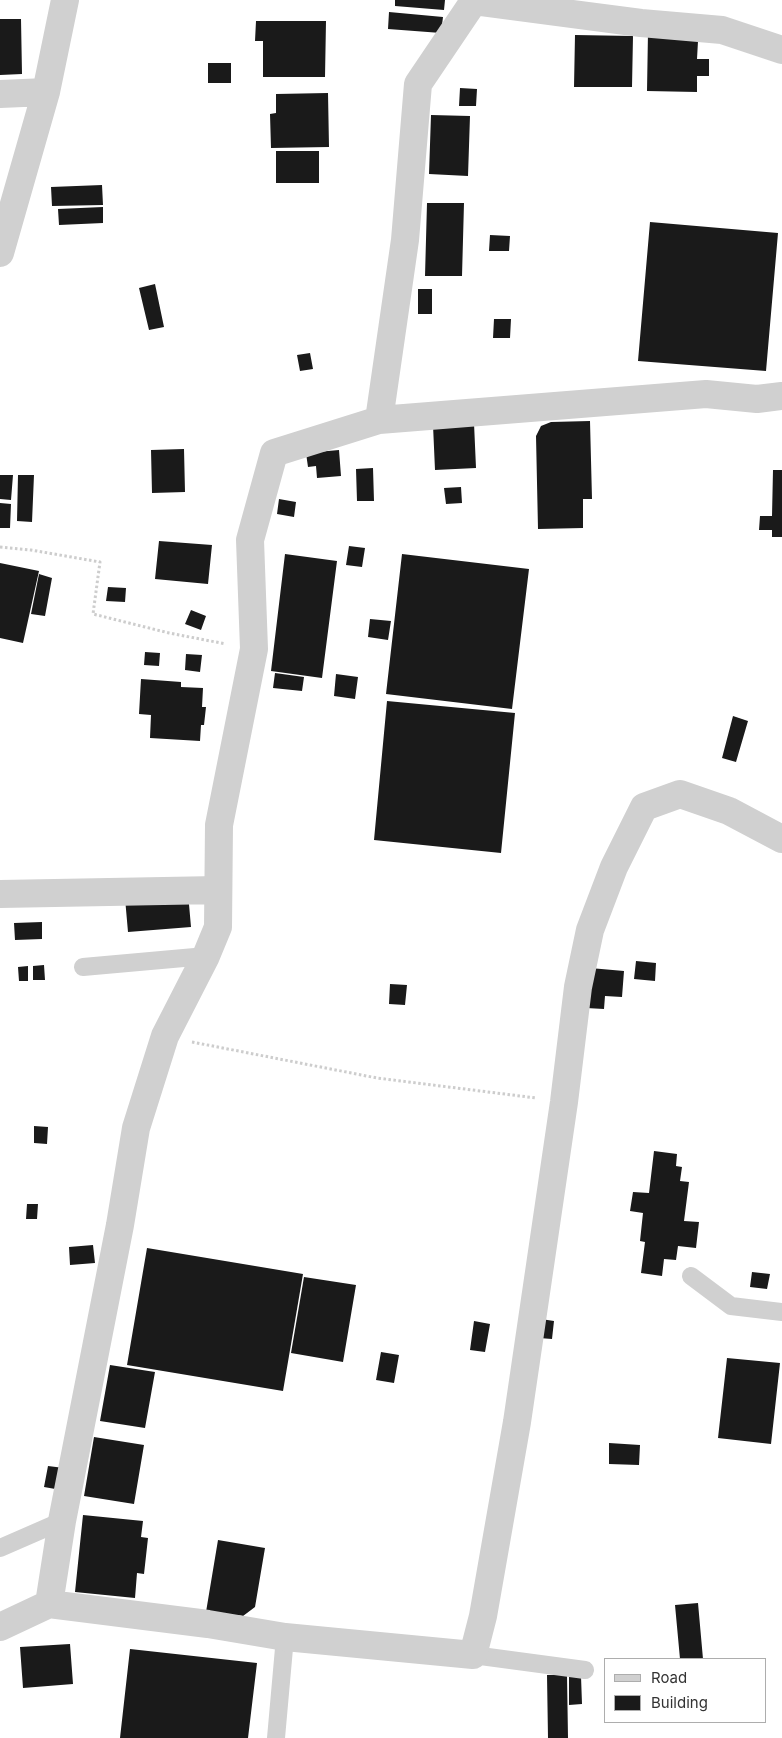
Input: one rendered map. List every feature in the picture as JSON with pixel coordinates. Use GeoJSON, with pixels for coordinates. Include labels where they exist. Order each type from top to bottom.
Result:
{"type":"FeatureCollection","features":[{"type":"Feature","properties":{"kind":"street"},"geometry":{"type":"LineString","coordinates":[[0,253],[46,92],[65,0]]}},
{"type":"Feature","properties":{"kind":"street"},"geometry":{"type":"LineString","coordinates":[[378,420],[405,240],[418,84],[474,1],[641,23],[722,30],[782,50]]}},
{"type":"Feature","properties":{"kind":"street"},"geometry":{"type":"LineString","coordinates":[[0,94],[46,92]]}},
{"type":"Feature","properties":{"kind":"street"},"geometry":{"type":"LineString","coordinates":[[49,1604],[62,1521],[120,1225],[136,1128],[165,1036],[206,956],[218,928],[219,826],[254,649],[250,540],[274,453],[378,420],[706,394],[757,399],[782,396]]}},
{"type":"Feature","properties":{"kind":"street"},"geometry":{"type":"LineString","coordinates":[[0,1627],[49,1604],[208,1624],[285,1637],[473,1655],[483,1616],[517,1422],[564,1102],[578,987],[590,930],[614,867],[644,807],[680,794],[729,811],[782,839]]}},
{"type":"Feature","properties":{"kind":"street"},"geometry":{"type":"LineString","coordinates":[[0,894],[218,890]]}},
{"type":"Feature","properties":{"kind":"lane"},"geometry":{"type":"LineString","coordinates":[[83,967],[206,956]]}},
{"type":"Feature","properties":{"kind":"lane"},"geometry":{"type":"LineString","coordinates":[[691,1276],[731,1306],[782,1312]]}},
{"type":"Feature","properties":{"kind":"lane"},"geometry":{"type":"LineString","coordinates":[[0,1548],[62,1521]]}},
{"type":"Feature","properties":{"kind":"lane"},"geometry":{"type":"LineString","coordinates":[[276,1738],[285,1637]]}},
{"type":"Feature","properties":{"kind":"lane"},"geometry":{"type":"LineString","coordinates":[[473,1655],[585,1670]]}},
{"type":"Feature","properties":{"kind":"path"},"geometry":{"type":"LineString","coordinates":[[0,547],[31,550],[100,562],[93,614],[169,633],[254,649]]}},
{"type":"Feature","properties":{"kind":"path"},"geometry":{"type":"LineString","coordinates":[[165,1036],[377,1078],[564,1102]]}},
{"type":"Feature","properties":{"kind":"building"},"geometry":{"type":"Polygon","coordinates":[[[395,0],[445,0],[444,10],[395,6],[395,0]]]}},
{"type":"Feature","properties":{"kind":"building"},"geometry":{"type":"Polygon","coordinates":[[[389,12],[443,17],[441,33],[388,29],[389,12]]]}},
{"type":"Feature","properties":{"kind":"building"},"geometry":{"type":"Polygon","coordinates":[[[0,19],[21,19],[22,74],[0,75],[0,19]]]}},
{"type":"Feature","properties":{"kind":"building"},"geometry":{"type":"Polygon","coordinates":[[[256,21],[326,21],[325,77],[263,77],[263,41],[255,41],[256,21]]]}},
{"type":"Feature","properties":{"kind":"building"},"geometry":{"type":"Polygon","coordinates":[[[648,32],[690,32],[690,41],[698,41],[697,59],[709,59],[709,76],[697,76],[697,92],[647,91],[648,32]]]}},
{"type":"Feature","properties":{"kind":"building"},"geometry":{"type":"Polygon","coordinates":[[[575,35],[633,36],[632,87],[574,87],[575,35]]]}},
{"type":"Feature","properties":{"kind":"building"},"geometry":{"type":"Polygon","coordinates":[[[208,63],[231,63],[231,83],[208,83],[208,63]]]}},
{"type":"Feature","properties":{"kind":"building"},"geometry":{"type":"Polygon","coordinates":[[[460,88],[477,89],[476,106],[459,106],[460,88]]]}},
{"type":"Feature","properties":{"kind":"building"},"geometry":{"type":"Polygon","coordinates":[[[328,93],[329,147],[271,148],[270,114],[276,113],[276,94],[328,93]]]}},
{"type":"Feature","properties":{"kind":"building"},"geometry":{"type":"Polygon","coordinates":[[[431,115],[470,116],[468,176],[429,174],[431,115]]]}},
{"type":"Feature","properties":{"kind":"building"},"geometry":{"type":"Polygon","coordinates":[[[276,151],[319,151],[319,183],[276,183],[276,151]]]}},
{"type":"Feature","properties":{"kind":"building"},"geometry":{"type":"Polygon","coordinates":[[[102,185],[103,205],[52,206],[51,187],[102,185]]]}},
{"type":"Feature","properties":{"kind":"building"},"geometry":{"type":"Polygon","coordinates":[[[427,203],[464,203],[462,276],[425,276],[427,203]]]}},
{"type":"Feature","properties":{"kind":"building"},"geometry":{"type":"Polygon","coordinates":[[[103,207],[103,223],[59,225],[58,209],[103,207]]]}},
{"type":"Feature","properties":{"kind":"building"},"geometry":{"type":"Polygon","coordinates":[[[650,222],[778,233],[766,371],[638,361],[650,222]]]}},
{"type":"Feature","properties":{"kind":"building"},"geometry":{"type":"Polygon","coordinates":[[[490,235],[510,236],[509,251],[489,251],[490,235]]]}},
{"type":"Feature","properties":{"kind":"building"},"geometry":{"type":"Polygon","coordinates":[[[155,284],[164,327],[149,330],[139,288],[155,284]]]}},
{"type":"Feature","properties":{"kind":"building"},"geometry":{"type":"Polygon","coordinates":[[[418,289],[432,289],[432,314],[418,314],[418,289]]]}},
{"type":"Feature","properties":{"kind":"building"},"geometry":{"type":"Polygon","coordinates":[[[494,319],[511,319],[510,338],[493,338],[494,319]]]}},
{"type":"Feature","properties":{"kind":"building"},"geometry":{"type":"Polygon","coordinates":[[[310,353],[313,369],[300,371],[297,355],[310,353]]]}},
{"type":"Feature","properties":{"kind":"building"},"geometry":{"type":"Polygon","coordinates":[[[590,421],[592,499],[583,499],[583,528],[538,529],[536,436],[541,426],[551,422],[590,421]]]}},
{"type":"Feature","properties":{"kind":"building"},"geometry":{"type":"Polygon","coordinates":[[[474,423],[476,468],[435,470],[433,425],[474,423]]]}},
{"type":"Feature","properties":{"kind":"building"},"geometry":{"type":"Polygon","coordinates":[[[184,449],[185,492],[152,493],[151,450],[184,449]]]}},
{"type":"Feature","properties":{"kind":"building"},"geometry":{"type":"Polygon","coordinates":[[[339,450],[341,476],[317,478],[316,466],[308,467],[306,453],[339,450]]]}},
{"type":"Feature","properties":{"kind":"building"},"geometry":{"type":"Polygon","coordinates":[[[373,468],[374,501],[357,501],[356,469],[373,468]]]}},
{"type":"Feature","properties":{"kind":"building"},"geometry":{"type":"Polygon","coordinates":[[[773,470],[782,470],[782,537],[772,537],[772,530],[759,530],[760,516],[772,516],[773,470]]]}},
{"type":"Feature","properties":{"kind":"building"},"geometry":{"type":"Polygon","coordinates":[[[0,475],[13,475],[11,500],[0,499],[0,475]]]}},
{"type":"Feature","properties":{"kind":"building"},"geometry":{"type":"Polygon","coordinates":[[[18,475],[34,475],[32,522],[17,521],[18,475]]]}},
{"type":"Feature","properties":{"kind":"building"},"geometry":{"type":"Polygon","coordinates":[[[461,487],[462,503],[446,504],[444,488],[461,487]]]}},
{"type":"Feature","properties":{"kind":"building"},"geometry":{"type":"Polygon","coordinates":[[[279,499],[296,502],[294,517],[277,514],[279,499]]]}},
{"type":"Feature","properties":{"kind":"building"},"geometry":{"type":"Polygon","coordinates":[[[0,503],[11,504],[10,528],[0,528],[0,503]]]}},
{"type":"Feature","properties":{"kind":"building"},"geometry":{"type":"Polygon","coordinates":[[[159,541],[212,545],[208,584],[155,579],[159,541]]]}},
{"type":"Feature","properties":{"kind":"building"},"geometry":{"type":"Polygon","coordinates":[[[349,546],[365,548],[362,567],[346,565],[349,546]]]}},
{"type":"Feature","properties":{"kind":"building"},"geometry":{"type":"Polygon","coordinates":[[[285,554],[337,561],[322,678],[271,671],[285,554]]]}},
{"type":"Feature","properties":{"kind":"building"},"geometry":{"type":"Polygon","coordinates":[[[402,554],[529,569],[512,709],[386,694],[402,554]]]}},
{"type":"Feature","properties":{"kind":"building"},"geometry":{"type":"Polygon","coordinates":[[[0,563],[39,571],[23,643],[0,638],[0,563]]]}},
{"type":"Feature","properties":{"kind":"building"},"geometry":{"type":"Polygon","coordinates":[[[39,574],[52,578],[45,616],[31,614],[39,574]]]}},
{"type":"Feature","properties":{"kind":"building"},"geometry":{"type":"Polygon","coordinates":[[[108,587],[126,588],[125,602],[106,601],[108,587]]]}},
{"type":"Feature","properties":{"kind":"building"},"geometry":{"type":"Polygon","coordinates":[[[191,610],[206,616],[201,630],[185,624],[191,610]]]}},
{"type":"Feature","properties":{"kind":"building"},"geometry":{"type":"Polygon","coordinates":[[[370,619],[391,621],[388,640],[368,637],[370,619]]]}},
{"type":"Feature","properties":{"kind":"building"},"geometry":{"type":"Polygon","coordinates":[[[145,652],[160,653],[159,666],[144,665],[145,652]]]}},
{"type":"Feature","properties":{"kind":"building"},"geometry":{"type":"Polygon","coordinates":[[[186,654],[202,655],[200,672],[185,670],[186,654]]]}},
{"type":"Feature","properties":{"kind":"building"},"geometry":{"type":"Polygon","coordinates":[[[275,673],[304,677],[302,691],[273,688],[275,673]]]}},
{"type":"Feature","properties":{"kind":"building"},"geometry":{"type":"Polygon","coordinates":[[[336,674],[358,677],[355,699],[334,696],[336,674]]]}},
{"type":"Feature","properties":{"kind":"building"},"geometry":{"type":"Polygon","coordinates":[[[141,679],[181,682],[181,687],[203,688],[202,707],[206,707],[204,725],[201,725],[200,741],[150,738],[151,715],[139,714],[141,679]]]}},
{"type":"Feature","properties":{"kind":"building"},"geometry":{"type":"Polygon","coordinates":[[[387,701],[515,713],[501,853],[374,840],[387,701]]]}},
{"type":"Feature","properties":{"kind":"building"},"geometry":{"type":"Polygon","coordinates":[[[733,716],[748,721],[736,762],[722,758],[733,716]]]}},
{"type":"Feature","properties":{"kind":"building"},"geometry":{"type":"Polygon","coordinates":[[[188,893],[191,927],[128,932],[125,898],[188,893]]]}},
{"type":"Feature","properties":{"kind":"building"},"geometry":{"type":"Polygon","coordinates":[[[42,922],[42,939],[15,940],[14,923],[42,922]]]}},
{"type":"Feature","properties":{"kind":"building"},"geometry":{"type":"Polygon","coordinates":[[[636,961],[656,963],[655,981],[634,979],[636,961]]]}},
{"type":"Feature","properties":{"kind":"building"},"geometry":{"type":"Polygon","coordinates":[[[44,965],[45,980],[33,980],[33,966],[44,965]]]}},
{"type":"Feature","properties":{"kind":"building"},"geometry":{"type":"Polygon","coordinates":[[[28,966],[28,981],[19,981],[18,967],[28,966]]]}},
{"type":"Feature","properties":{"kind":"building"},"geometry":{"type":"Polygon","coordinates":[[[590,968],[624,971],[622,997],[605,996],[604,1009],[586,1008],[590,968]]]}},
{"type":"Feature","properties":{"kind":"building"},"geometry":{"type":"Polygon","coordinates":[[[390,984],[407,985],[405,1005],[389,1004],[390,984]]]}},
{"type":"Feature","properties":{"kind":"building"},"geometry":{"type":"Polygon","coordinates":[[[34,1126],[48,1127],[47,1144],[34,1143],[34,1126]]]}},
{"type":"Feature","properties":{"kind":"building"},"geometry":{"type":"Polygon","coordinates":[[[654,1151],[677,1154],[676,1166],[682,1167],[680,1181],[689,1182],[684,1221],[699,1222],[696,1248],[678,1246],[676,1260],[664,1259],[662,1276],[641,1273],[645,1242],[640,1241],[643,1213],[630,1211],[633,1192],[649,1193],[654,1151]]]}},
{"type":"Feature","properties":{"kind":"building"},"geometry":{"type":"Polygon","coordinates":[[[27,1204],[38,1204],[37,1219],[26,1219],[27,1204]]]}},
{"type":"Feature","properties":{"kind":"building"},"geometry":{"type":"Polygon","coordinates":[[[93,1245],[95,1263],[70,1265],[69,1247],[93,1245]]]}},
{"type":"Feature","properties":{"kind":"building"},"geometry":{"type":"Polygon","coordinates":[[[147,1248],[303,1274],[283,1391],[127,1365],[147,1248]]]}},
{"type":"Feature","properties":{"kind":"building"},"geometry":{"type":"Polygon","coordinates":[[[752,1272],[770,1274],[767,1289],[750,1287],[752,1272]]]}},
{"type":"Feature","properties":{"kind":"building"},"geometry":{"type":"Polygon","coordinates":[[[304,1277],[356,1285],[343,1362],[291,1353],[304,1277]]]}},
{"type":"Feature","properties":{"kind":"building"},"geometry":{"type":"Polygon","coordinates":[[[541,1319],[554,1321],[552,1339],[539,1338],[541,1319]]]}},
{"type":"Feature","properties":{"kind":"building"},"geometry":{"type":"Polygon","coordinates":[[[474,1321],[490,1324],[485,1352],[470,1350],[474,1321]]]}},
{"type":"Feature","properties":{"kind":"building"},"geometry":{"type":"Polygon","coordinates":[[[381,1352],[399,1355],[394,1383],[376,1380],[381,1352]]]}},
{"type":"Feature","properties":{"kind":"building"},"geometry":{"type":"Polygon","coordinates":[[[727,1358],[780,1363],[771,1444],[718,1438],[727,1358]]]}},
{"type":"Feature","properties":{"kind":"building"},"geometry":{"type":"Polygon","coordinates":[[[110,1365],[155,1372],[145,1428],[100,1421],[110,1365]]]}},
{"type":"Feature","properties":{"kind":"building"},"geometry":{"type":"Polygon","coordinates":[[[94,1437],[144,1445],[134,1504],[84,1496],[94,1437]]]}},
{"type":"Feature","properties":{"kind":"building"},"geometry":{"type":"Polygon","coordinates":[[[609,1443],[640,1445],[639,1465],[609,1464],[609,1443]]]}},
{"type":"Feature","properties":{"kind":"building"},"geometry":{"type":"Polygon","coordinates":[[[48,1466],[64,1468],[61,1490],[44,1487],[48,1466]]]}},
{"type":"Feature","properties":{"kind":"building"},"geometry":{"type":"Polygon","coordinates":[[[83,1515],[143,1521],[141,1537],[148,1538],[144,1574],[137,1573],[135,1598],[75,1592],[83,1515]]]}},
{"type":"Feature","properties":{"kind":"building"},"geometry":{"type":"Polygon","coordinates":[[[218,1540],[265,1548],[255,1607],[243,1616],[237,1615],[235,1628],[204,1624],[218,1540]]]}},
{"type":"Feature","properties":{"kind":"building"},"geometry":{"type":"Polygon","coordinates":[[[698,1603],[703,1658],[680,1658],[675,1605],[698,1603]]]}},
{"type":"Feature","properties":{"kind":"building"},"geometry":{"type":"Polygon","coordinates":[[[70,1644],[73,1684],[23,1688],[20,1647],[70,1644]]]}},
{"type":"Feature","properties":{"kind":"building"},"geometry":{"type":"Polygon","coordinates":[[[130,1649],[257,1663],[248,1738],[120,1738],[130,1649]]]}},
{"type":"Feature","properties":{"kind":"building"},"geometry":{"type":"Polygon","coordinates":[[[547,1675],[567,1675],[568,1738],[548,1738],[547,1675]]]}},
{"type":"Feature","properties":{"kind":"building"},"geometry":{"type":"Polygon","coordinates":[[[581,1676],[582,1704],[569,1705],[569,1677],[581,1676]]]}}]}
